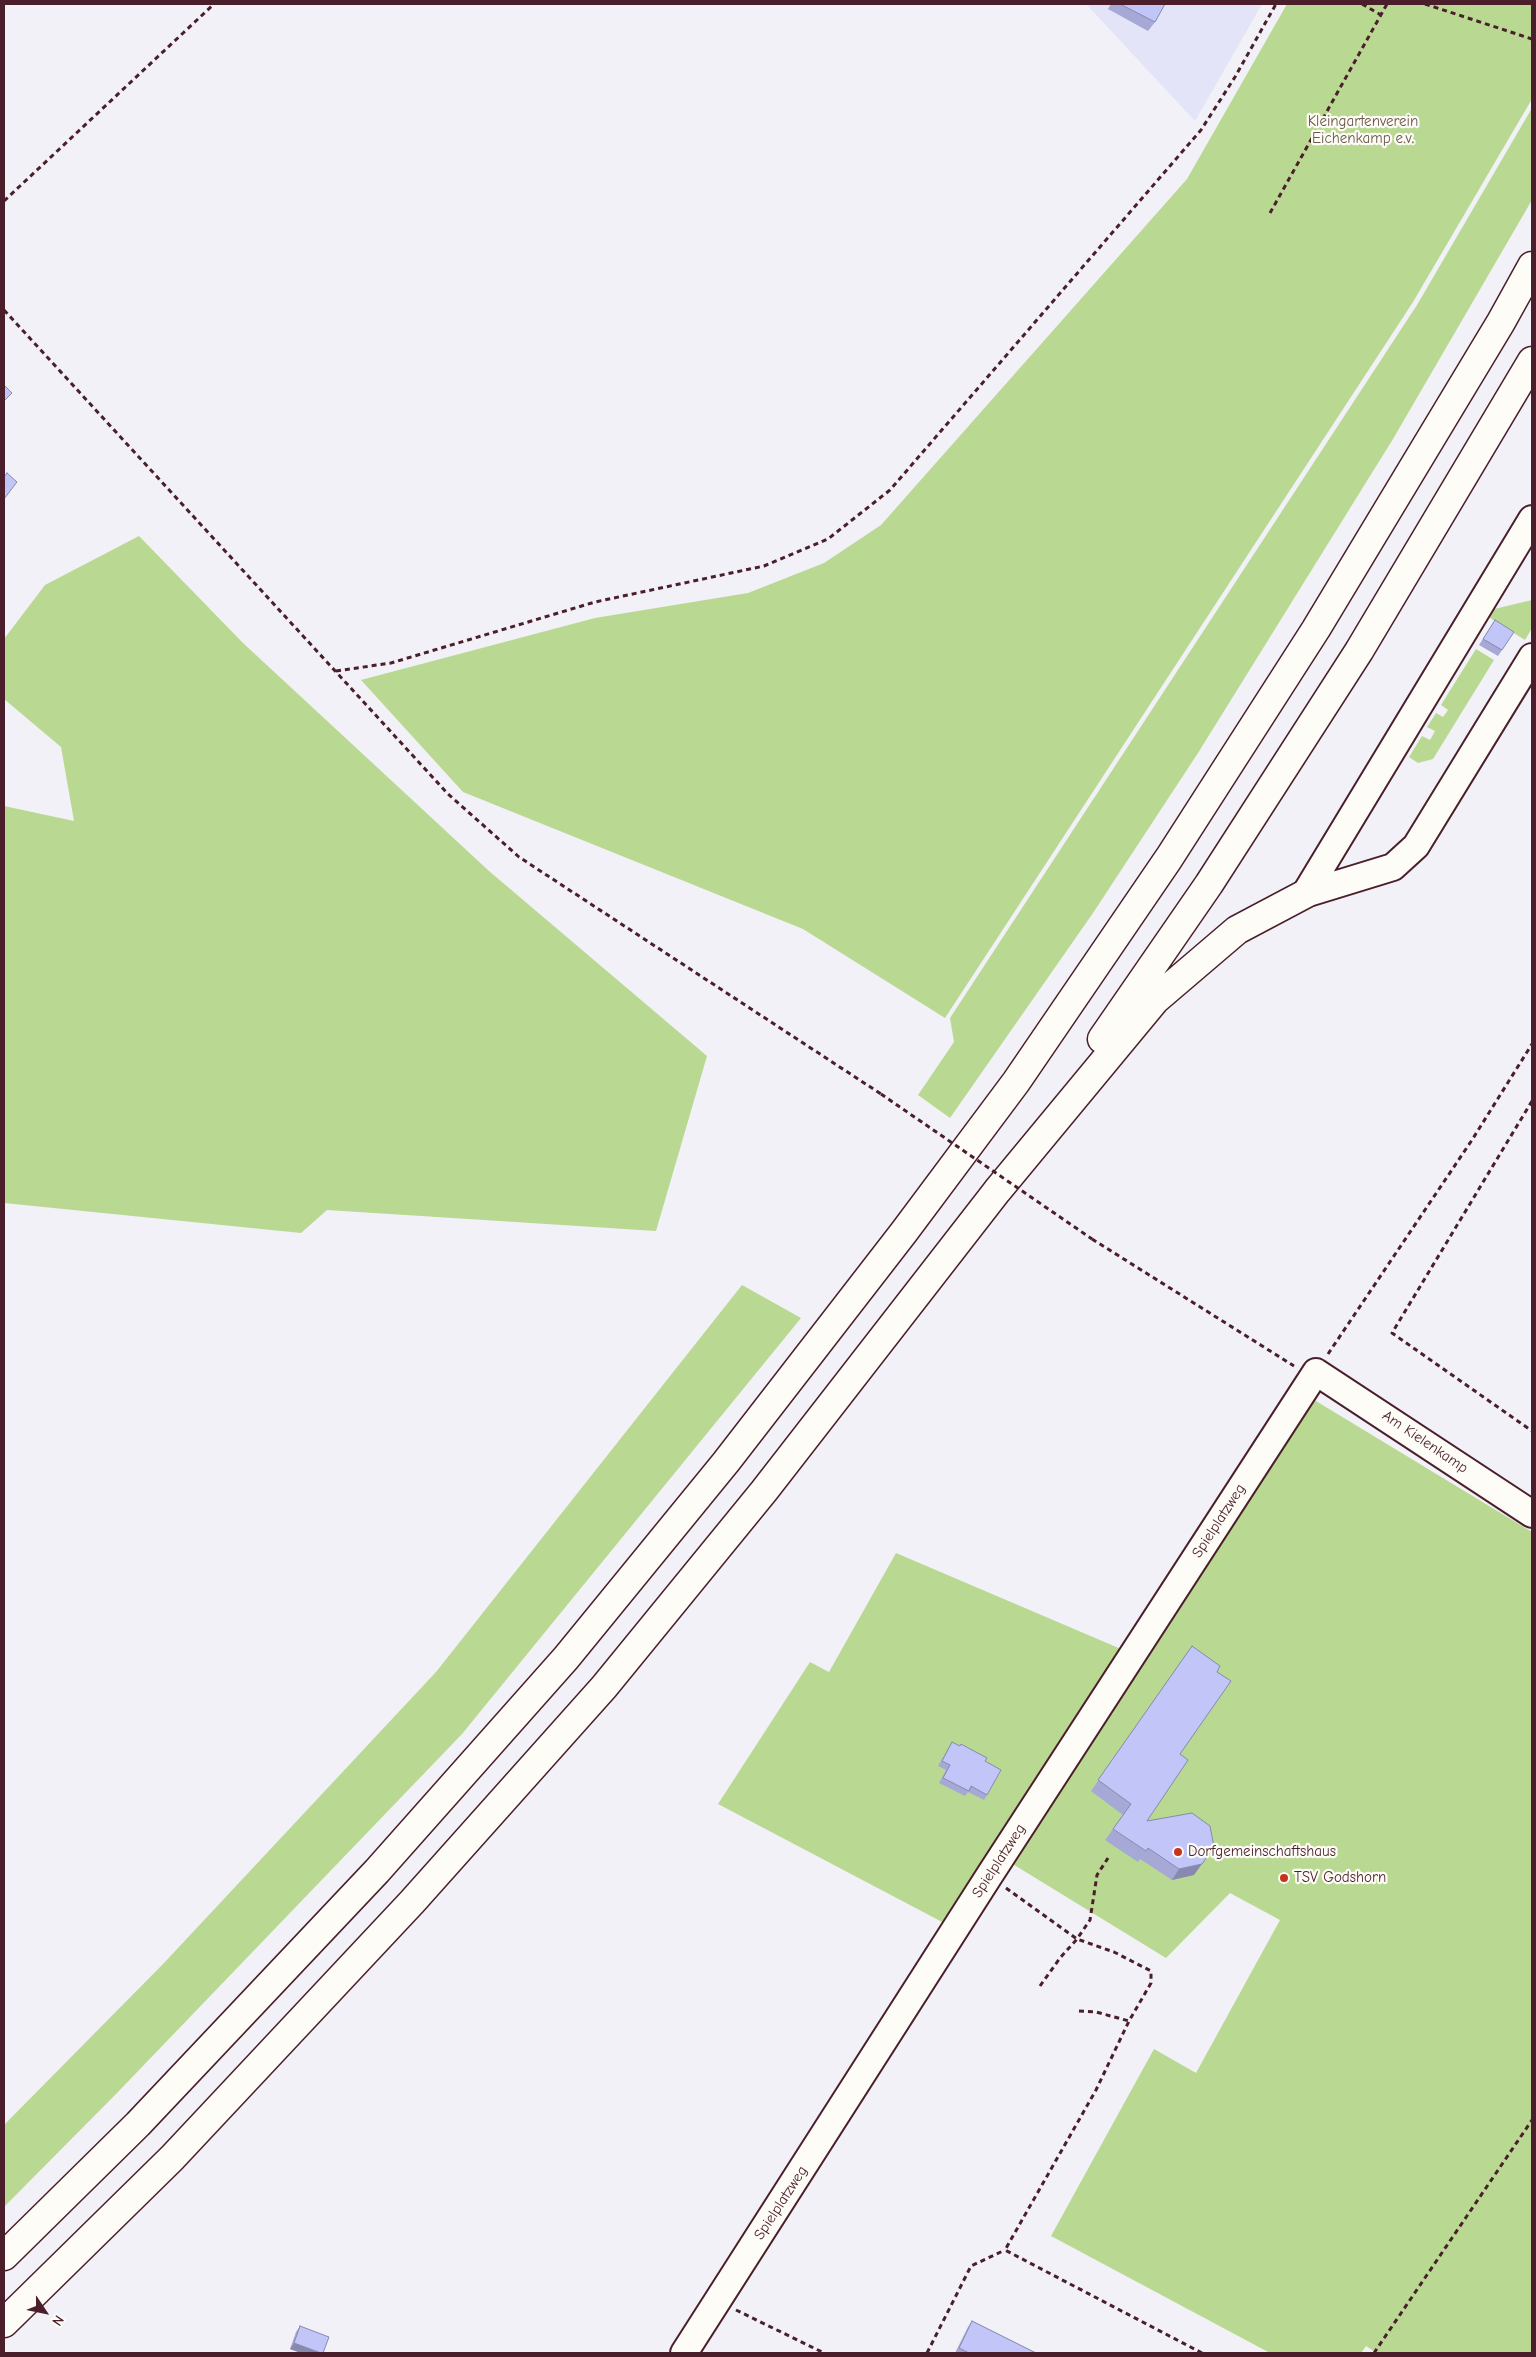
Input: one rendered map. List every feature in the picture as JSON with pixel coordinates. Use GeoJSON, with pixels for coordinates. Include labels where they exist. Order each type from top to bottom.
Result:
{"type":"FeatureCollection","features":[{"type":"Feature","properties":{"kind":"highway"},"geometry":{"type":"LineString","coordinates":[[4,2256],[138,2124],[370,1878],[566,1658],[726,1462],[904,1232],[1016,1082],[1169,858],[1316,629],[1477,363],[1532,266]]}},
{"type":"Feature","properties":{"kind":"highway"},"geometry":{"type":"LineString","coordinates":[[997,1191],[1209,884],[1358,651],[1532,361]]}},
{"type":"Feature","properties":{"kind":"highway"},"geometry":{"type":"LineString","coordinates":[[4,2323],[179,2150],[412,1902],[604,1687],[764,1491],[997,1191],[1156,1000],[1237,930],[1305,894]]}},
{"type":"Feature","properties":{"kind":"street"},"geometry":{"type":"LineString","coordinates":[[1305,894],[1532,519]]}},
{"type":"Feature","properties":{"kind":"street"},"geometry":{"type":"LineString","coordinates":[[1305,894],[1393,866],[1416,846],[1532,657]]}},
{"type":"Feature","properties":{"kind":"street","name":"Am Kielenkamp"},"geometry":{"type":"LineString","coordinates":[[1316,1372],[1532,1514]]}},
{"type":"Feature","properties":{"kind":"street","name":"Spielplatzweg"},"geometry":{"type":"LineString","coordinates":[[684,2353],[989,1876],[1316,1372]]}},
{"type":"Feature","properties":{"kind":"path"},"geometry":{"type":"LineString","coordinates":[[4,201],[214,4]]}},
{"type":"Feature","properties":{"kind":"path"},"geometry":{"type":"LineString","coordinates":[[336,671],[391,663],[595,602],[764,566],[828,539],[890,490],[1201,130],[1235,77],[1276,4]]}},
{"type":"Feature","properties":{"kind":"path"},"geometry":{"type":"LineString","coordinates":[[1362,4],[1381,15]]}},
{"type":"Feature","properties":{"kind":"path"},"geometry":{"type":"LineString","coordinates":[[1270,214],[1387,4]]}},
{"type":"Feature","properties":{"kind":"path"},"geometry":{"type":"LineString","coordinates":[[1425,4],[1532,39]]}},
{"type":"Feature","properties":{"kind":"path"},"geometry":{"type":"LineString","coordinates":[[4,310],[448,794],[519,857],[881,1094],[1092,1239],[1291,1365],[1316,1372],[1472,1140],[1532,1044]]}},
{"type":"Feature","properties":{"kind":"path"},"geometry":{"type":"LineString","coordinates":[[1532,1100],[1392,1333],[1532,1431]]}},
{"type":"Feature","properties":{"kind":"path"},"geometry":{"type":"LineString","coordinates":[[1040,1986],[1090,1920],[1097,1875],[1108,1858]]}},
{"type":"Feature","properties":{"kind":"path"},"geometry":{"type":"LineString","coordinates":[[927,2353],[971,2266],[1005,2250],[1096,2090],[1129,2021],[1151,1983],[1151,1971],[1114,1952],[1077,1939],[989,1876]]}},
{"type":"Feature","properties":{"kind":"path"},"geometry":{"type":"LineString","coordinates":[[1079,2011],[1096,2012],[1129,2021]]}},
{"type":"Feature","properties":{"kind":"path"},"geometry":{"type":"LineString","coordinates":[[1374,2353],[1532,2120]]}},
{"type":"Feature","properties":{"kind":"path"},"geometry":{"type":"LineString","coordinates":[[1005,2250],[1202,2353]]}},
{"type":"Feature","properties":{"kind":"path"},"geometry":{"type":"LineString","coordinates":[[718,2301],[824,2353]]}},
{"type":"Feature","properties":{"kind":"shaded area"},"geometry":{"type":"Polygon","coordinates":[[[1086,4],[1262,4],[1195,121],[1086,4]]]}},
{"type":"Feature","properties":{"kind":"green space","name":"Kleingartenverein Eichenkamp e.v."},"geometry":{"type":"Polygon","coordinates":[[[1287,4],[1532,4],[1532,99],[1413,302],[945,1018],[803,929],[463,792],[361,680],[595,618],[748,593],[824,563],[881,525],[1187,179],[1287,4]]]}},
{"type":"Feature","properties":{"kind":"green space"},"geometry":{"type":"Polygon","coordinates":[[[1532,108],[1532,200],[1393,439],[1198,753],[1093,913],[950,1118],[918,1095],[954,1042],[950,1018],[1417,305],[1532,108]]]}},
{"type":"Feature","properties":{"kind":"green space"},"geometry":{"type":"Polygon","coordinates":[[[139,536],[243,643],[489,871],[707,1056],[656,1231],[327,1210],[301,1233],[4,1203],[4,806],[74,821],[61,747],[4,699],[4,639],[45,585],[139,536]]]}},
{"type":"Feature","properties":{"kind":"green space"},"geometry":{"type":"Polygon","coordinates":[[[1532,600],[1532,628],[1525,640],[1487,616],[1490,610],[1532,600]]]}},
{"type":"Feature","properties":{"kind":"green space"},"geometry":{"type":"Polygon","coordinates":[[[1476,649],[1494,660],[1433,759],[1418,763],[1409,757],[1422,736],[1430,740],[1435,731],[1427,727],[1436,713],[1443,717],[1448,710],[1441,705],[1476,649]]]}},
{"type":"Feature","properties":{"kind":"green space"},"geometry":{"type":"Polygon","coordinates":[[[742,1285],[801,1318],[462,1734],[116,2094],[4,2207],[4,2125],[164,1963],[436,1672],[742,1285]]]}},
{"type":"Feature","properties":{"kind":"green space","name":"TSV Godshorn"},"geometry":{"type":"Polygon","coordinates":[[[1311,1398],[1532,1532],[1532,2353],[1377,2353],[1366,2346],[1361,2353],[1270,2353],[1051,2236],[1154,2049],[1196,2073],[1280,1920],[1230,1893],[1166,1958],[1011,1863],[1311,1398]]]}},
{"type":"Feature","properties":{"kind":"green space"},"geometry":{"type":"Polygon","coordinates":[[[896,1553],[1121,1649],[946,1924],[718,1804],[810,1662],[829,1672],[896,1553]]]}},
{"type":"Feature","properties":{"kind":"building"},"geometry":{"type":"Polygon","coordinates":[[[1120,4],[1165,4],[1155,22],[1120,4]]]}},
{"type":"Feature","properties":{"kind":"building"},"geometry":{"type":"Polygon","coordinates":[[[4,385],[12,393],[4,401],[4,385]]]}},
{"type":"Feature","properties":{"kind":"building"},"geometry":{"type":"Polygon","coordinates":[[[7,473],[17,482],[4,499],[4,477],[7,473]]]}},
{"type":"Feature","properties":{"kind":"building"},"geometry":{"type":"Polygon","coordinates":[[[1495,620],[1514,632],[1502,650],[1483,639],[1495,620]]]}},
{"type":"Feature","properties":{"kind":"building"},"geometry":{"type":"Polygon","coordinates":[[[1192,1646],[1220,1666],[1217,1672],[1231,1681],[1180,1754],[1188,1760],[1147,1821],[1192,1813],[1210,1826],[1214,1847],[1202,1864],[1179,1869],[1148,1848],[1146,1851],[1113,1829],[1131,1804],[1098,1780],[1192,1646]]]}},
{"type":"Feature","properties":{"kind":"building"},"geometry":{"type":"Polygon","coordinates":[[[952,1742],[960,1746],[961,1744],[987,1758],[985,1761],[1001,1770],[987,1795],[971,1786],[969,1791],[943,1778],[950,1765],[942,1761],[952,1742]]]}},
{"type":"Feature","properties":{"kind":"building"},"geometry":{"type":"Polygon","coordinates":[[[972,2321],[1036,2353],[969,2353],[959,2348],[972,2321]]]}},
{"type":"Feature","properties":{"kind":"building"},"geometry":{"type":"Polygon","coordinates":[[[300,2326],[329,2337],[323,2353],[294,2343],[300,2326]]]}},
{"type":"Feature","properties":{"kind":"place","name":"Dorfgemeinschaftshaus"},"geometry":{"type":"Point","coordinates":[1178,1852]}},
{"type":"Feature","properties":{"kind":"place","name":"TSV Godshorn"},"geometry":{"type":"Point","coordinates":[1284,1878]}}]}
